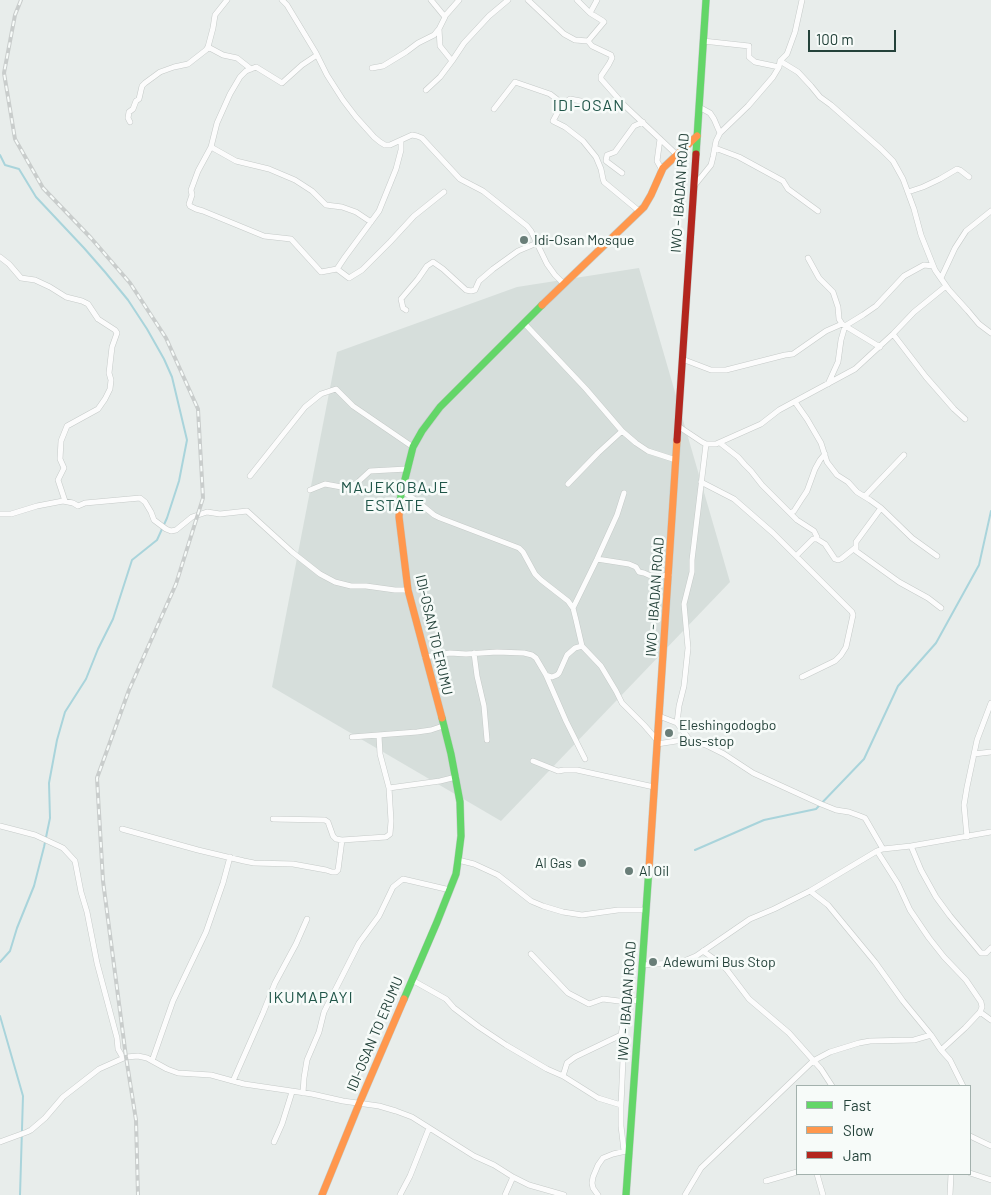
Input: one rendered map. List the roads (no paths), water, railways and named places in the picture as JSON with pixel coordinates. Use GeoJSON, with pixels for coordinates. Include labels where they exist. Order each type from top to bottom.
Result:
{"type":"FeatureCollection","features":[{"type":"Feature","properties":{"kind":"street"},"geometry":{"type":"LineString","coordinates":[[130,122],[128,118],[129,112],[139,99],[142,86],[145,83],[160,72],[188,64],[208,47],[214,28],[215,15],[227,0]]}},
{"type":"Feature","properties":{"kind":"street"},"geometry":{"type":"LineString","coordinates":[[282,0],[287,5],[343,100],[374,137],[385,145],[401,141],[412,135],[422,138],[460,179],[483,191],[527,226],[551,269],[564,284]]}},
{"type":"Feature","properties":{"kind":"street"},"geometry":{"type":"LineString","coordinates":[[431,0],[445,16]]}},
{"type":"Feature","properties":{"kind":"street"},"geometry":{"type":"LineString","coordinates":[[372,68],[383,66],[434,35],[445,16],[459,0]]}},
{"type":"Feature","properties":{"kind":"street"},"geometry":{"type":"LineString","coordinates":[[426,90],[440,77],[464,43],[489,16],[508,0]]}},
{"type":"Feature","properties":{"kind":"street"},"geometry":{"type":"LineString","coordinates":[[528,0],[564,34],[575,40],[588,41],[592,46],[611,55],[612,58],[600,76],[601,79],[624,105],[677,155]]}},
{"type":"Feature","properties":{"kind":"street"},"geometry":{"type":"LineString","coordinates":[[577,0],[590,13],[604,22],[588,41]]}},
{"type":"Feature","properties":{"kind":"street"},"geometry":{"type":"LineString","coordinates":[[590,13],[597,0]]}},
{"type":"Feature","properties":{"kind":"street","name":"IWO - IBADAN ROAD"},"geometry":{"type":"LineString","coordinates":[[626,1195],[627,1151],[669,575],[706,0]]}},
{"type":"Feature","properties":{"kind":"street"},"geometry":{"type":"LineString","coordinates":[[693,187],[711,165],[716,141],[720,133],[773,78],[787,54],[796,32],[802,0]]}},
{"type":"Feature","properties":{"kind":"street"},"geometry":{"type":"LineString","coordinates":[[438,29],[440,46],[452,61]]}},
{"type":"Feature","properties":{"kind":"street"},"geometry":{"type":"LineString","coordinates":[[703,41],[749,46],[749,57],[755,62],[780,64],[798,72],[820,97],[881,149],[898,169],[908,192],[933,266],[945,284],[979,324],[991,333]]}},
{"type":"Feature","properties":{"kind":"street"},"geometry":{"type":"LineString","coordinates":[[208,47],[223,55],[236,58],[251,70]]}},
{"type":"Feature","properties":{"kind":"street"},"geometry":{"type":"LineString","coordinates":[[317,55],[302,65],[282,83],[256,67],[240,77],[216,123],[211,147],[198,171],[191,190],[190,206],[264,236],[291,239],[321,272],[338,268],[379,211],[396,169],[401,150],[401,141]]}},
{"type":"Feature","properties":{"kind":"street"},"geometry":{"type":"LineString","coordinates":[[494,110],[515,82],[550,94],[563,104]]}},
{"type":"Feature","properties":{"kind":"street"},"geometry":{"type":"LineString","coordinates":[[586,102],[570,99],[561,106],[553,121],[565,127],[583,141],[596,157],[604,182],[640,211]]}},
{"type":"Feature","properties":{"kind":"street"},"geometry":{"type":"LineString","coordinates":[[698,107],[710,113],[720,133]]}},
{"type":"Feature","properties":{"kind":"street"},"geometry":{"type":"LineString","coordinates":[[622,173],[606,161],[607,155],[615,152],[634,126],[643,122]]}},
{"type":"Feature","properties":{"kind":"street","name":"IDI-OSAN TO ERUMU"},"geometry":{"type":"LineString","coordinates":[[322,1195],[450,890],[456,874],[461,836],[460,802],[456,777],[408,590],[399,517],[402,491],[413,447],[440,407],[524,322],[644,207],[652,195],[662,170],[696,136]]}},
{"type":"Feature","properties":{"kind":"street"},"geometry":{"type":"LineString","coordinates":[[660,139],[657,161],[662,170]]}},
{"type":"Feature","properties":{"kind":"street"},"geometry":{"type":"LineString","coordinates":[[211,147],[236,161],[269,170],[295,180],[312,191],[326,205],[342,207],[356,212],[371,222]]}},
{"type":"Feature","properties":{"kind":"street"},"geometry":{"type":"LineString","coordinates":[[715,148],[739,157],[783,181],[788,189],[818,211]]}},
{"type":"Feature","properties":{"kind":"street"},"geometry":{"type":"LineString","coordinates":[[908,192],[940,180],[957,169],[969,177]]}},
{"type":"Feature","properties":{"kind":"street"},"geometry":{"type":"LineString","coordinates":[[338,268],[349,278],[362,270],[414,216],[444,192]]}},
{"type":"Feature","properties":{"kind":"street"},"geometry":{"type":"LineString","coordinates":[[678,426],[706,444],[720,443],[761,424],[779,410],[856,370],[945,284],[955,248],[966,232],[991,211]]}},
{"type":"Feature","properties":{"kind":"street"},"geometry":{"type":"LineString","coordinates":[[406,310],[403,308],[401,299],[427,266],[433,262],[443,268],[466,290],[470,291],[475,290],[480,282],[493,270],[518,252],[537,243]]}},
{"type":"Feature","properties":{"kind":"street"},"geometry":{"type":"LineString","coordinates":[[0,257],[21,278],[35,280],[66,297],[88,304],[98,319],[117,333],[112,347],[110,389],[105,399],[98,409],[67,426],[61,441],[60,459],[64,468],[58,480],[65,501]]}},
{"type":"Feature","properties":{"kind":"street"},"geometry":{"type":"LineString","coordinates":[[682,359],[711,370],[726,370],[793,354],[826,330],[844,325],[864,315],[876,306],[904,276],[924,265],[930,257]]}},
{"type":"Feature","properties":{"kind":"street"},"geometry":{"type":"LineString","coordinates":[[808,258],[819,278],[833,292],[838,307],[839,319],[844,325],[880,347]]}},
{"type":"Feature","properties":{"kind":"street"},"geometry":{"type":"LineString","coordinates":[[924,265],[933,266]]}},
{"type":"Feature","properties":{"kind":"street"},"geometry":{"type":"LineString","coordinates":[[524,322],[622,431],[648,451],[676,460]]}},
{"type":"Feature","properties":{"kind":"street"},"geometry":{"type":"LineString","coordinates":[[828,384],[838,362],[844,325]]}},
{"type":"Feature","properties":{"kind":"street"},"geometry":{"type":"LineString","coordinates":[[893,334],[926,378],[965,419]]}},
{"type":"Feature","properties":{"kind":"street"},"geometry":{"type":"LineString","coordinates":[[250,476],[306,407],[321,394],[336,390],[354,406],[413,447]]}},
{"type":"Feature","properties":{"kind":"street"},"geometry":{"type":"LineString","coordinates":[[796,402],[816,435],[827,462],[837,475],[848,482],[856,492],[881,508],[912,538],[937,556]]}},
{"type":"Feature","properties":{"kind":"street"},"geometry":{"type":"LineString","coordinates":[[568,484],[622,431]]}},
{"type":"Feature","properties":{"kind":"street"},"geometry":{"type":"LineString","coordinates":[[720,443],[738,457],[762,485],[802,524],[814,530],[817,538],[825,544],[835,559],[838,560],[856,547]]}},
{"type":"Feature","properties":{"kind":"street"},"geometry":{"type":"LineString","coordinates":[[677,722],[684,686],[688,648],[684,604],[692,572],[706,444]]}},
{"type":"Feature","properties":{"kind":"street"},"geometry":{"type":"LineString","coordinates":[[790,512],[794,511],[807,491],[815,468],[825,454]]}},
{"type":"Feature","properties":{"kind":"street"},"geometry":{"type":"LineString","coordinates":[[864,496],[904,455]]}},
{"type":"Feature","properties":{"kind":"street"},"geometry":{"type":"LineString","coordinates":[[310,490],[324,484],[347,488],[357,483],[370,471],[407,469]]}},
{"type":"Feature","properties":{"kind":"street"},"geometry":{"type":"LineString","coordinates":[[701,482],[734,499],[773,533],[853,614],[846,647],[841,655],[835,661],[802,678]]}},
{"type":"Feature","properties":{"kind":"street"},"geometry":{"type":"LineString","coordinates":[[402,491],[434,516],[519,548],[526,556],[535,574],[568,601],[573,608],[582,646],[601,666],[622,704],[644,725],[657,742],[689,739],[724,754],[753,773],[821,804],[865,818],[884,849]]}},
{"type":"Feature","properties":{"kind":"street"},"geometry":{"type":"LineString","coordinates":[[573,608],[597,559],[624,493]]}},
{"type":"Feature","properties":{"kind":"street"},"geometry":{"type":"LineString","coordinates":[[0,514],[11,514],[37,506],[65,501],[78,506],[85,503],[140,498],[145,502],[154,520],[171,531],[176,530],[192,517],[207,512],[220,514],[247,511],[292,552],[320,574],[335,582],[351,586],[408,590]]}},
{"type":"Feature","properties":{"kind":"street"},"geometry":{"type":"LineString","coordinates":[[881,508],[856,542],[856,551],[899,582],[928,598],[941,608]]}},
{"type":"Feature","properties":{"kind":"street"},"geometry":{"type":"LineString","coordinates":[[796,556],[813,539],[817,538]]}},
{"type":"Feature","properties":{"kind":"street"},"geometry":{"type":"LineString","coordinates":[[597,559],[629,564],[639,572],[653,577],[669,575]]}},
{"type":"Feature","properties":{"kind":"street"},"geometry":{"type":"LineString","coordinates":[[546,675],[552,677],[558,675],[567,655],[575,648],[582,646]]}},
{"type":"Feature","properties":{"kind":"street"},"geometry":{"type":"LineString","coordinates":[[425,657],[450,653],[474,654],[497,652],[532,655],[546,675],[585,759]]}},
{"type":"Feature","properties":{"kind":"street"},"geometry":{"type":"LineString","coordinates":[[474,654],[484,706],[487,740]]}},
{"type":"Feature","properties":{"kind":"street"},"geometry":{"type":"LineString","coordinates":[[967,837],[964,805],[974,754],[983,722],[991,703]]}},
{"type":"Feature","properties":{"kind":"street"},"geometry":{"type":"LineString","coordinates":[[659,716],[677,722],[689,739]]}},
{"type":"Feature","properties":{"kind":"street"},"geometry":{"type":"LineString","coordinates":[[352,737],[431,730],[443,726]]}},
{"type":"Feature","properties":{"kind":"street"},"geometry":{"type":"LineString","coordinates":[[273,819],[326,820],[333,836],[336,839],[342,840],[386,837],[390,834],[389,788],[380,754],[379,736]]}},
{"type":"Feature","properties":{"kind":"street"},"geometry":{"type":"LineString","coordinates":[[974,754],[991,752]]}},
{"type":"Feature","properties":{"kind":"street"},"geometry":{"type":"LineString","coordinates":[[533,761],[558,771],[577,770],[654,787]]}},
{"type":"Feature","properties":{"kind":"street"},"geometry":{"type":"LineString","coordinates":[[389,788],[456,777]]}},
{"type":"Feature","properties":{"kind":"street"},"geometry":{"type":"LineString","coordinates":[[0,826],[35,835],[63,848],[75,861],[118,1048],[122,1056],[126,1057]]}},
{"type":"Feature","properties":{"kind":"street"},"geometry":{"type":"LineString","coordinates":[[122,829],[254,863],[293,864],[336,872],[340,863],[342,840]]}},
{"type":"Feature","properties":{"kind":"street"},"geometry":{"type":"LineString","coordinates":[[642,965],[672,963],[696,956],[750,919],[810,891],[877,851],[991,832]]}},
{"type":"Feature","properties":{"kind":"street"},"geometry":{"type":"LineString","coordinates":[[911,846],[921,870],[936,897],[950,916],[981,953],[986,953],[991,948]]}},
{"type":"Feature","properties":{"kind":"street"},"geometry":{"type":"LineString","coordinates":[[877,851],[898,884],[910,910],[929,938],[966,980],[981,1002],[980,1012],[941,1050]]}},
{"type":"Feature","properties":{"kind":"street"},"geometry":{"type":"LineString","coordinates":[[152,1061],[173,1001],[206,932],[230,857]]}},
{"type":"Feature","properties":{"kind":"street"},"geometry":{"type":"LineString","coordinates":[[458,860],[474,864],[498,875],[531,901],[563,912],[582,915],[618,910],[646,910]]}},
{"type":"Feature","properties":{"kind":"street"},"geometry":{"type":"LineString","coordinates":[[303,1093],[307,1060],[319,1032],[324,1012],[359,943],[379,916],[393,887],[403,879],[450,890]]}},
{"type":"Feature","properties":{"kind":"street"},"geometry":{"type":"LineString","coordinates":[[810,891],[828,905],[875,962],[903,1002],[950,1060],[962,1085]]}},
{"type":"Feature","properties":{"kind":"street"},"geometry":{"type":"LineString","coordinates":[[233,1081],[275,983],[307,919]]}},
{"type":"Feature","properties":{"kind":"street"},"geometry":{"type":"LineString","coordinates":[[703,951],[728,970],[749,999],[789,1033],[831,1085]]}},
{"type":"Feature","properties":{"kind":"street"},"geometry":{"type":"LineString","coordinates":[[531,954],[568,992],[589,1004],[603,999],[627,1002],[639,1000]]}},
{"type":"Feature","properties":{"kind":"street"},"geometry":{"type":"LineString","coordinates":[[412,980],[446,999],[454,1008],[479,1027],[547,1069],[563,1076],[598,1098],[621,1104]]}},
{"type":"Feature","properties":{"kind":"street"},"geometry":{"type":"LineString","coordinates":[[598,1195],[592,1183],[598,1165],[603,1158],[627,1151],[621,1126],[623,1059],[620,1035],[627,1002]]}},
{"type":"Feature","properties":{"kind":"street"},"geometry":{"type":"LineString","coordinates":[[980,1012],[990,1017]]}},
{"type":"Feature","properties":{"kind":"street"},"geometry":{"type":"LineString","coordinates":[[563,1076],[567,1062],[620,1035]]}},
{"type":"Feature","properties":{"kind":"street"},"geometry":{"type":"LineString","coordinates":[[685,1195],[701,1168],[813,1061],[830,1052],[859,1042],[914,1040],[931,1035]]}},
{"type":"Feature","properties":{"kind":"street"},"geometry":{"type":"LineString","coordinates":[[0,1142],[27,1132],[45,1118],[73,1088],[98,1069],[126,1057],[138,1056],[147,1058],[178,1073],[211,1075],[233,1081],[379,1106],[396,1111],[412,1117],[474,1156],[494,1165],[513,1177],[529,1185],[564,1195]]}},
{"type":"Feature","properties":{"kind":"street"},"geometry":{"type":"LineString","coordinates":[[274,1142],[292,1092]]}},
{"type":"Feature","properties":{"kind":"street"},"geometry":{"type":"LineString","coordinates":[[400,1195],[410,1176],[428,1128]]}},
{"type":"Feature","properties":{"kind":"street"},"geometry":{"type":"LineString","coordinates":[[971,1136],[991,1146]]}},
{"type":"Feature","properties":{"kind":"street"},"geometry":{"type":"LineString","coordinates":[[766,1181],[796,1172]]}},
{"type":"Feature","properties":{"kind":"street"},"geometry":{"type":"LineString","coordinates":[[971,1173],[991,1180]]}},
{"type":"Feature","properties":{"kind":"street"},"geometry":{"type":"LineString","coordinates":[[817,1175],[823,1195]]}},
{"type":"Feature","properties":{"kind":"street"},"geometry":{"type":"LineString","coordinates":[[950,1195],[951,1175]]}},
{"type":"Feature","properties":{"kind":"street"},"geometry":{"type":"LineString","coordinates":[[505,1195],[513,1177]]}},
{"type":"Feature","properties":{"kind":"waterway"},"geometry":{"type":"LineString","coordinates":[[0,155],[5,165],[19,169],[36,197],[84,248],[128,300],[147,329],[172,377],[187,440],[179,481],[167,518],[157,540],[132,560],[113,619],[86,679],[65,712],[57,740],[49,783],[50,818],[34,886],[10,951],[0,962]]}},
{"type":"Feature","properties":{"kind":"waterway"},"geometry":{"type":"LineString","coordinates":[[695,850],[764,820],[816,809],[864,759],[898,686],[936,643],[979,565],[991,511]]}},
{"type":"Feature","properties":{"kind":"waterway"},"geometry":{"type":"LineString","coordinates":[[0,1016],[23,1096],[20,1195]]}},
{"type":"Feature","properties":{"kind":"railway"},"geometry":{"type":"LineString","coordinates":[[21,0],[15,15],[4,73],[15,139],[43,188],[91,238],[130,283],[166,338],[198,409],[203,498],[176,584],[129,690],[97,778],[103,881],[136,1120],[138,1195]]}},
{"type":"Feature","properties":{"kind":"place","name":"Idi-Osan Mosque"},"geometry":{"type":"Point","coordinates":[524,240]}},
{"type":"Feature","properties":{"kind":"place","name":"Eleshingodogbo Bus-stop"},"geometry":{"type":"Point","coordinates":[669,733]}},
{"type":"Feature","properties":{"kind":"place","name":"Al Gas"},"geometry":{"type":"Point","coordinates":[582,863]}},
{"type":"Feature","properties":{"kind":"place","name":"Al Oil"},"geometry":{"type":"Point","coordinates":[629,871]}},
{"type":"Feature","properties":{"kind":"place","name":"Adewumi Bus Stop"},"geometry":{"type":"Point","coordinates":[653,962]}},
{"type":"Feature","properties":{"kind":"district","name":"IDI-OSAN"},"geometry":{"type":"Point","coordinates":[589,106]}},
{"type":"Feature","properties":{"kind":"district","name":"MAJEKOBAJE ESTATE"},"geometry":{"type":"Point","coordinates":[395,497]}},
{"type":"Feature","properties":{"kind":"district","name":"IKUMAPAYI"},"geometry":{"type":"Point","coordinates":[311,998]}}]}
